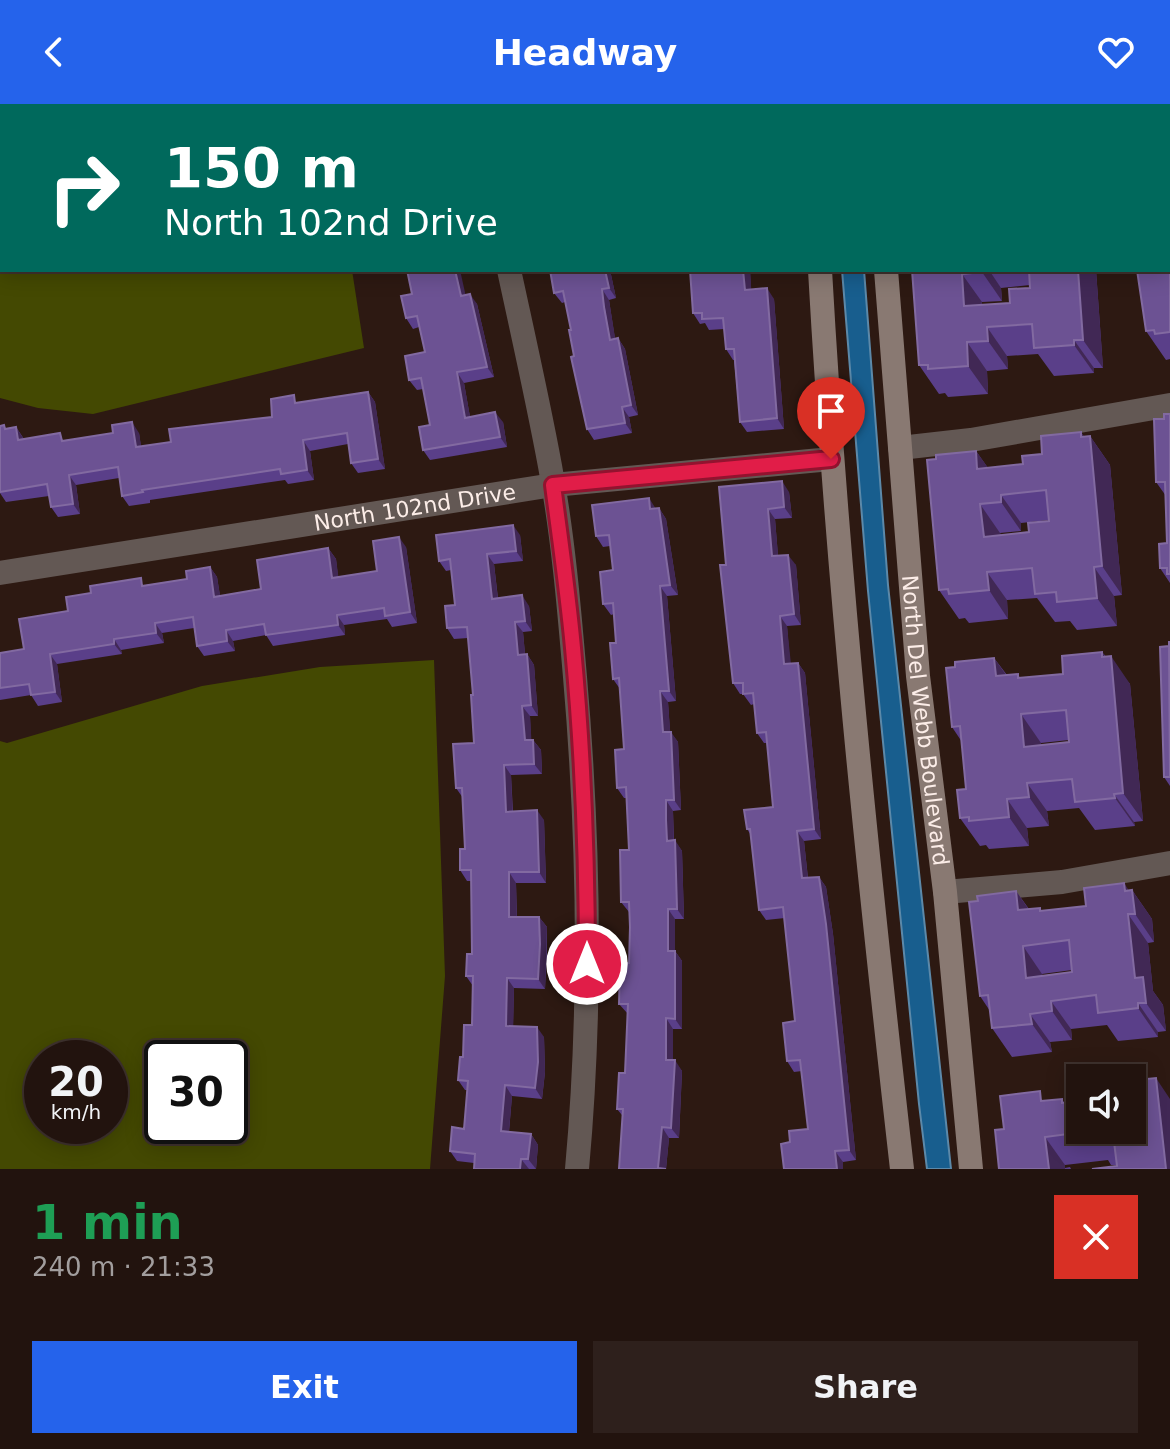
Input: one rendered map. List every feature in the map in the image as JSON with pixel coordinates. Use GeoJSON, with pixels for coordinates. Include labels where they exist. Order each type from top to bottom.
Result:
{"type":"FeatureCollection","features":[{"type":"Feature","properties":{"kind":"street"},"geometry":{"type":"LineString","coordinates":[[509,272],[553,485],[574,663],[585,833],[587,964],[577,1169]]}},
{"type":"Feature","properties":{"kind":"street"},"geometry":{"type":"LineString","coordinates":[[820,272],[831,459],[872,905],[902,1169]]}},
{"type":"Feature","properties":{"kind":"street","name":"North Del Webb Boulevard"},"geometry":{"type":"LineString","coordinates":[[886,272],[918,676],[945,892],[971,1169]]}},
{"type":"Feature","properties":{"kind":"street"},"geometry":{"type":"LineString","coordinates":[[900,448],[971,440],[1170,405]]}},
{"type":"Feature","properties":{"kind":"street","name":"North 102nd Drive"},"geometry":{"type":"LineString","coordinates":[[0,573],[553,485],[831,459]]}},
{"type":"Feature","properties":{"kind":"street"},"geometry":{"type":"LineString","coordinates":[[945,892],[1062,882],[1170,863]]}},
{"type":"Feature","properties":{"kind":"shaded area"},"geometry":{"type":"Polygon","coordinates":[[[0,272],[352,272],[364,348],[93,414],[38,408],[0,398],[0,272]]]}},
{"type":"Feature","properties":{"kind":"shaded area"},"geometry":{"type":"Polygon","coordinates":[[[434,660],[445,976],[430,1169],[0,1169],[0,741],[7,743],[202,686],[320,667],[434,660]]]}},
{"type":"Feature","properties":{"kind":"water"},"geometry":{"type":"Polygon","coordinates":[[[842,272],[864,272],[888,585],[951,1169],[927,1169],[868,591],[842,272]]]}},
{"type":"Feature","properties":{"kind":"building"},"geometry":{"type":"Polygon","coordinates":[[[407,272],[455,272],[461,296],[470,294],[487,367],[457,372],[465,418],[495,412],[500,437],[423,450],[419,427],[430,425],[421,378],[409,380],[405,356],[425,352],[417,316],[406,318],[401,296],[412,294],[407,272]]]}},
{"type":"Feature","properties":{"kind":"building"},"geometry":{"type":"Polygon","coordinates":[[[550,272],[605,272],[609,288],[602,289],[610,340],[618,338],[631,405],[622,407],[625,423],[587,429],[571,357],[574,356],[571,330],[563,291],[554,293],[550,272]]]}},
{"type":"Feature","properties":{"kind":"building"},"geometry":{"type":"Polygon","coordinates":[[[690,272],[743,272],[745,290],[767,288],[777,418],[740,422],[734,349],[726,349],[723,318],[702,319],[702,313],[693,313],[690,272]]]}},
{"type":"Feature","properties":{"kind":"building"},"geometry":{"type":"Polygon","coordinates":[[[912,272],[982,272],[962,274],[964,306],[1010,303],[1009,289],[1030,288],[1029,272],[1078,272],[1083,340],[1074,340],[1074,345],[1034,348],[1032,324],[987,327],[988,341],[967,342],[968,366],[928,369],[928,365],[919,365],[912,272]]]}},
{"type":"Feature","properties":{"kind":"building"},"geometry":{"type":"Polygon","coordinates":[[[1137,272],[1170,272],[1170,332],[1155,334],[1154,330],[1146,331],[1137,272]]]}},
{"type":"Feature","properties":{"kind":"building"},"geometry":{"type":"Polygon","coordinates":[[[368,392],[378,459],[351,463],[347,433],[303,440],[307,470],[281,474],[280,469],[142,490],[122,496],[118,467],[69,475],[73,504],[51,507],[47,484],[0,492],[0,426],[4,425],[5,429],[16,427],[18,440],[60,433],[62,441],[113,433],[112,425],[132,422],[136,447],[171,442],[169,429],[272,417],[271,399],[294,395],[295,403],[368,392]]]}},
{"type":"Feature","properties":{"kind":"building"},"geometry":{"type":"Polygon","coordinates":[[[1164,414],[1170,414],[1170,574],[1167,574],[1167,568],[1160,568],[1159,544],[1167,543],[1165,482],[1156,482],[1154,419],[1164,419],[1164,414]]]}},
{"type":"Feature","properties":{"kind":"building"},"geometry":{"type":"Polygon","coordinates":[[[1081,432],[1081,437],[1090,436],[1102,566],[1094,567],[1097,598],[1057,602],[1056,592],[1035,594],[1032,568],[987,572],[989,590],[949,594],[948,589],[939,590],[927,460],[936,459],[936,455],[976,451],[977,469],[1023,464],[1022,456],[1042,454],[1041,436],[1081,432]],[[1046,490],[1001,495],[1001,502],[980,504],[984,537],[1029,532],[1028,523],[1049,521],[1046,490]]]}},
{"type":"Feature","properties":{"kind":"building"},"geometry":{"type":"Polygon","coordinates":[[[782,481],[784,507],[768,509],[772,556],[788,555],[794,614],[780,616],[784,664],[798,663],[814,829],[797,831],[802,878],[819,877],[849,1150],[835,1151],[837,1169],[784,1169],[781,1144],[790,1142],[789,1131],[808,1129],[800,1060],[787,1061],[783,1023],[795,1021],[783,907],[759,910],[750,829],[747,829],[744,810],[773,807],[766,732],[757,733],[753,693],[743,694],[743,683],[733,683],[720,565],[726,565],[719,487],[782,481]]]}},
{"type":"Feature","properties":{"kind":"building"},"geometry":{"type":"Polygon","coordinates":[[[649,498],[650,509],[659,508],[670,585],[660,586],[669,691],[660,691],[663,732],[671,732],[674,800],[666,800],[667,841],[675,840],[677,909],[668,909],[668,951],[675,951],[675,1019],[666,1018],[666,1060],[675,1060],[671,1128],[662,1127],[658,1168],[666,1169],[619,1169],[623,1109],[617,1109],[619,1073],[625,1073],[628,1004],[619,1004],[620,963],[629,963],[630,927],[629,902],[621,902],[620,850],[629,850],[626,787],[617,788],[615,750],[624,749],[619,678],[613,679],[610,643],[616,643],[613,603],[603,604],[600,572],[613,570],[609,535],[596,536],[592,505],[649,498]]]}},
{"type":"Feature","properties":{"kind":"building"},"geometry":{"type":"Polygon","coordinates":[[[513,525],[516,551],[487,554],[492,599],[522,595],[525,621],[515,622],[518,655],[527,654],[531,705],[522,706],[525,740],[533,740],[534,764],[504,765],[506,812],[537,810],[539,872],[509,872],[509,917],[539,917],[540,944],[538,979],[507,978],[506,1026],[537,1027],[538,1062],[535,1088],[505,1085],[501,1131],[531,1134],[528,1159],[521,1159],[520,1169],[474,1169],[475,1154],[450,1151],[452,1127],[464,1129],[468,1081],[458,1080],[460,1057],[463,1057],[464,1025],[472,1025],[473,976],[466,976],[467,954],[472,954],[471,870],[460,870],[460,849],[465,849],[462,788],[456,788],[453,744],[474,743],[473,695],[467,627],[447,628],[445,606],[455,605],[450,559],[439,561],[436,535],[513,525]]]}},
{"type":"Feature","properties":{"kind":"building"},"geometry":{"type":"Polygon","coordinates":[[[399,537],[410,612],[385,616],[384,608],[337,615],[338,625],[266,635],[264,624],[226,630],[227,641],[197,646],[193,617],[155,623],[156,633],[114,639],[114,644],[50,654],[55,692],[31,695],[29,684],[0,688],[0,653],[24,649],[19,619],[68,611],[66,597],[91,593],[90,586],[141,578],[142,586],[187,579],[186,571],[210,567],[214,597],[261,589],[257,560],[328,548],[332,578],[377,571],[373,541],[399,537]]]}},
{"type":"Feature","properties":{"kind":"building"},"geometry":{"type":"Polygon","coordinates":[[[1169,641],[1170,777],[1164,777],[1160,647],[1169,646],[1169,641]]]}},
{"type":"Feature","properties":{"kind":"building"},"geometry":{"type":"Polygon","coordinates":[[[1102,652],[1102,657],[1111,656],[1123,793],[1114,794],[1115,798],[1075,802],[1072,779],[1027,783],[1029,797],[1007,799],[1009,817],[969,821],[969,817],[960,818],[957,790],[966,789],[960,726],[952,727],[946,668],[955,667],[955,662],[994,658],[996,676],[1018,674],[1018,678],[1063,674],[1062,656],[1102,652]],[[1066,710],[1021,714],[1024,747],[1069,742],[1066,710]]]}},
{"type":"Feature","properties":{"kind":"building"},"geometry":{"type":"Polygon","coordinates":[[[1124,883],[1125,891],[1132,890],[1135,914],[1128,914],[1135,978],[1143,977],[1146,1003],[1138,1003],[1138,1008],[1098,1013],[1096,995],[1051,1001],[1052,1011],[1030,1014],[1032,1024],[992,1028],[988,995],[980,996],[969,902],[978,901],[977,896],[1016,891],[1018,910],[1086,906],[1084,888],[1124,883]],[[1069,940],[1023,946],[1026,978],[1072,972],[1069,940]]]}},
{"type":"Feature","properties":{"kind":"building"},"geometry":{"type":"Polygon","coordinates":[[[1146,1075],[1147,1079],[1156,1078],[1166,1169],[1092,1169],[1117,1166],[1114,1144],[1146,1144],[1146,1075]]]}},
{"type":"Feature","properties":{"kind":"building"},"geometry":{"type":"Polygon","coordinates":[[[1040,1091],[1041,1101],[1062,1099],[1062,1103],[1066,1103],[1066,1134],[1045,1137],[1049,1169],[999,1169],[995,1130],[1004,1129],[1000,1096],[1040,1091]]]}},
{"type":"Feature","properties":{"kind":"route"},"geometry":{"type":"LineString","coordinates":[[587,964],[585,819],[578,708],[553,485],[831,459]]}}]}
